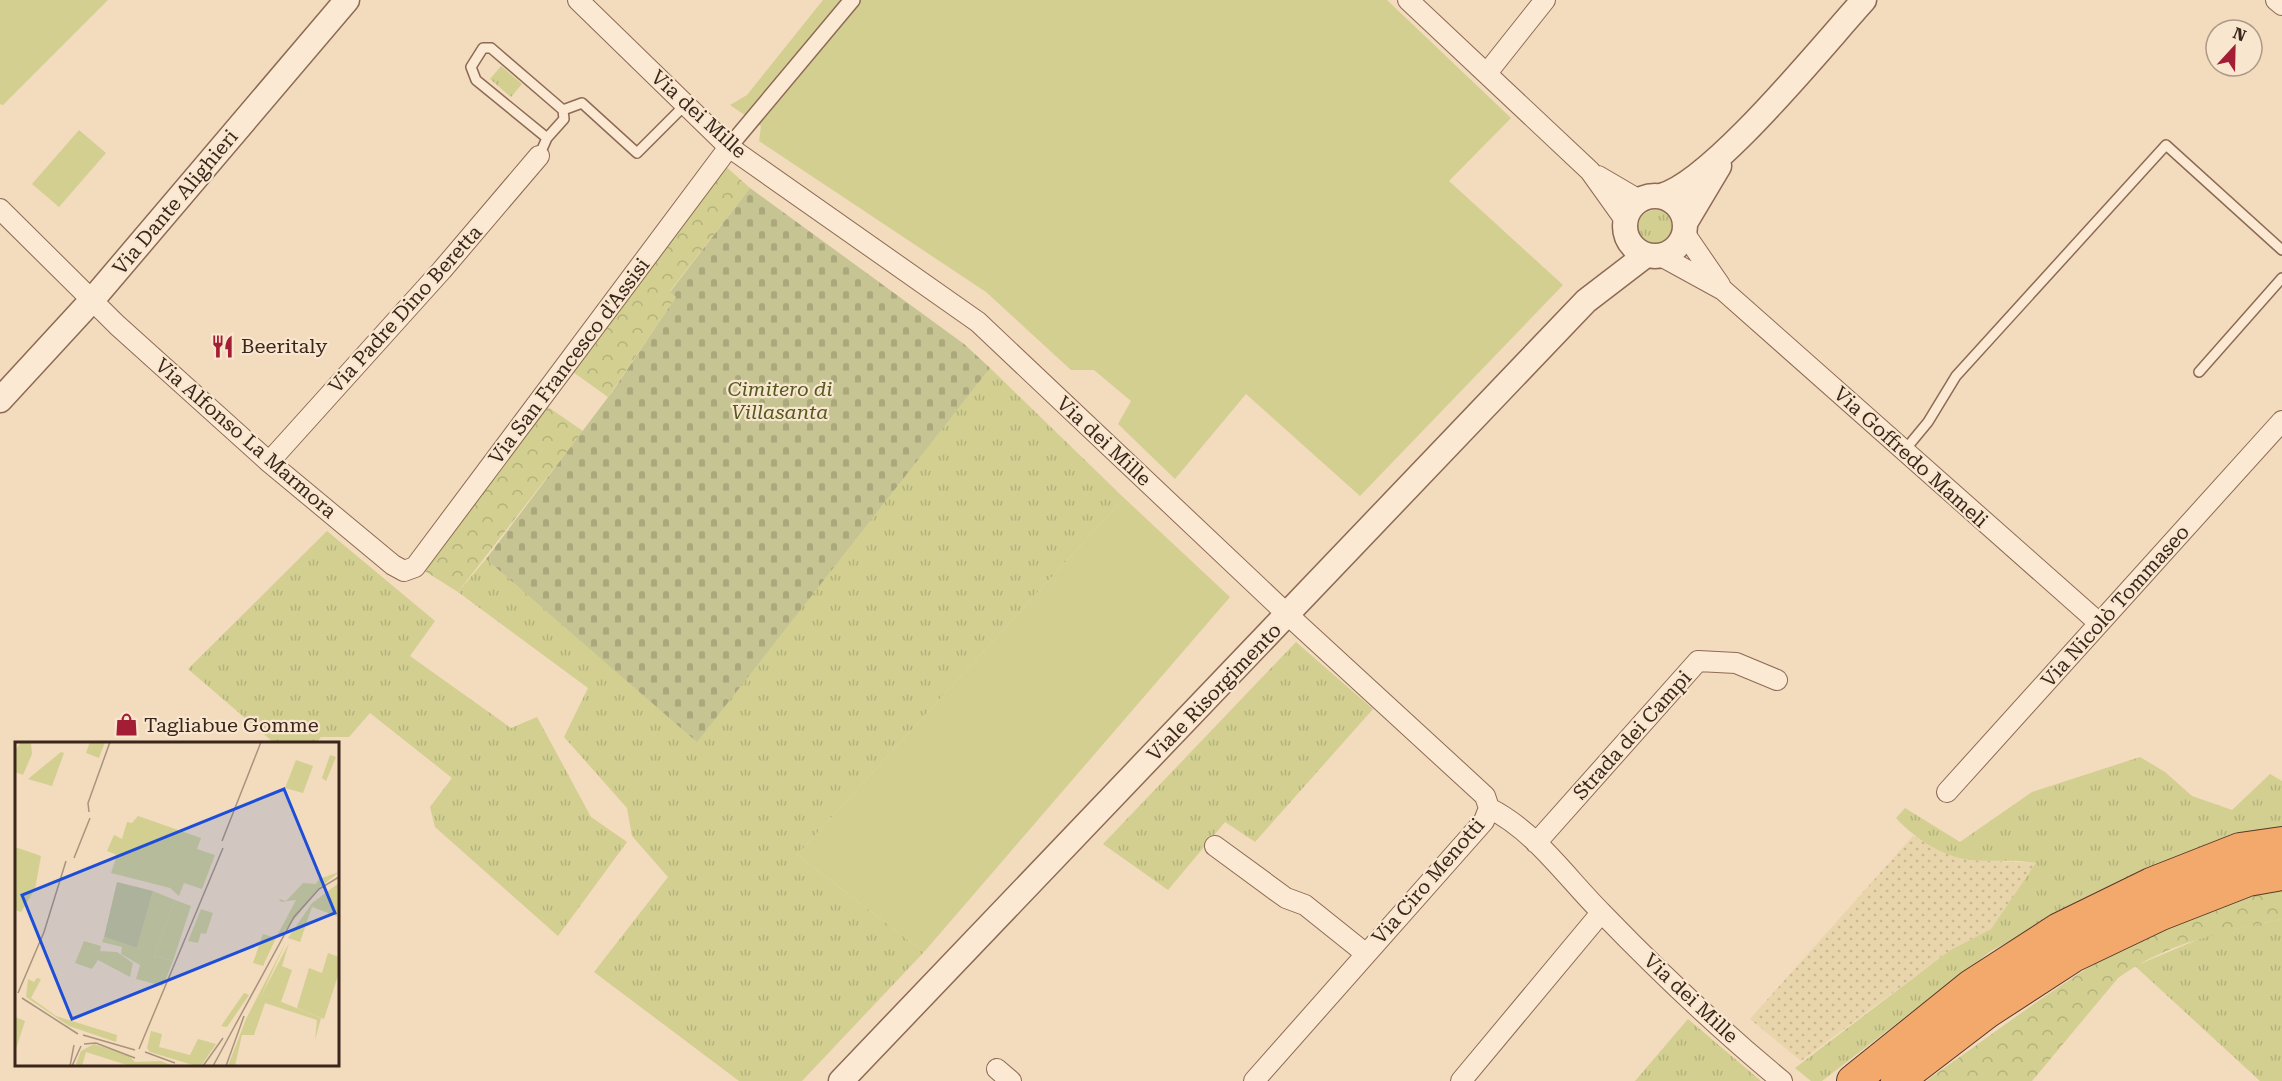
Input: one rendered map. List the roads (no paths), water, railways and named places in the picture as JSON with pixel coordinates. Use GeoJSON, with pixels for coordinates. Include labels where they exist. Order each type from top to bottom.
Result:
{"type":"FeatureCollection","features":[{"type":"Feature","properties":{"kind":"highway"},"geometry":{"type":"LineString","coordinates":[[1853,1081],[1971,986],[2059,929],[2151,884],[2240,849],[2282,843]]}},
{"type":"Feature","properties":{"kind":"highway"},"geometry":{"type":"LineString","coordinates":[[1897,1081],[1987,1012],[2073,956],[2162,914],[2216,892],[2248,880],[2282,874]]}},
{"type":"Feature","properties":{"kind":"street","name":"Via Dante Alighieri"},"geometry":{"type":"LineString","coordinates":[[0,400],[93,299],[346,0]]}},
{"type":"Feature","properties":{"kind":"street","name":"Via dei Mille"},"geometry":{"type":"LineString","coordinates":[[578,0],[729,147],[978,322],[1288,615],[1485,796],[1489,808],[1505,816],[1536,843],[1601,913],[1756,1060],[1782,1081]]}},
{"type":"Feature","properties":{"kind":"street"},"geometry":{"type":"LineString","coordinates":[[729,147],[852,0]]}},
{"type":"Feature","properties":{"kind":"street"},"geometry":{"type":"LineString","coordinates":[[1408,0],[1590,171],[1626,227],[1633,247],[1653,255],[1676,249],[1685,228],[1731,146]]}},
{"type":"Feature","properties":{"kind":"street"},"geometry":{"type":"LineString","coordinates":[[1487,73],[1545,0]]}},
{"type":"Feature","properties":{"kind":"street"},"geometry":{"type":"LineString","coordinates":[[1626,227],[1631,207],[1650,198],[1673,193],[1731,146],[1864,0]]}},
{"type":"Feature","properties":{"kind":"street"},"geometry":{"type":"LineString","coordinates":[[2276,0],[2282,5]]}},
{"type":"Feature","properties":{"kind":"street","name":"Via Padre Dino Beretta"},"geometry":{"type":"LineString","coordinates":[[269,462],[442,270],[543,147]]}},
{"type":"Feature","properties":{"kind":"street","name":"Via San Francesco d'Assisi"},"geometry":{"type":"LineString","coordinates":[[404,571],[415,567],[729,147]]}},
{"type":"Feature","properties":{"kind":"street"},"geometry":{"type":"LineString","coordinates":[[1590,171],[1650,198],[1676,204],[1685,228]]}},
{"type":"Feature","properties":{"kind":"street","name":"Via Alfonso La Marmora"},"geometry":{"type":"LineString","coordinates":[[0,209],[117,325],[269,462],[393,565],[404,571]]}},
{"type":"Feature","properties":{"kind":"street","name":"Viale Risorgimento"},"geometry":{"type":"LineString","coordinates":[[842,1081],[1586,301],[1614,262],[1626,227]]}},
{"type":"Feature","properties":{"kind":"street","name":"Via Goffredo Mameli"},"geometry":{"type":"LineString","coordinates":[[1685,228],[1723,290]]}},
{"type":"Feature","properties":{"kind":"street","name":"Via Goffredo Mameli"},"geometry":{"type":"LineString","coordinates":[[1653,255],[1723,290],[2099,623]]}},
{"type":"Feature","properties":{"kind":"street","name":"Viale Risorgimento"},"geometry":{"type":"LineString","coordinates":[[1586,301],[1653,255]]}},
{"type":"Feature","properties":{"kind":"street","name":"Via Nicolò Tommaseo"},"geometry":{"type":"LineString","coordinates":[[1947,792],[2282,421]]}},
{"type":"Feature","properties":{"kind":"street","name":"Strada dei Campi"},"geometry":{"type":"LineString","coordinates":[[1536,843],[1698,661],[1736,663],[1777,680]]}},
{"type":"Feature","properties":{"kind":"street","name":"Via Ciro Menotti"},"geometry":{"type":"LineString","coordinates":[[1254,1081],[1484,821],[1489,808]]}},
{"type":"Feature","properties":{"kind":"street","name":"Via Ciro Menotti"},"geometry":{"type":"LineString","coordinates":[[1215,846],[1286,898],[1305,905],[1365,953]]}},
{"type":"Feature","properties":{"kind":"street"},"geometry":{"type":"LineString","coordinates":[[1461,1081],[1601,913]]}},
{"type":"Feature","properties":{"kind":"lane"},"geometry":{"type":"LineString","coordinates":[[483,48],[491,48],[563,110],[564,119],[543,147],[476,80],[471,67],[473,60],[483,48]]}},
{"type":"Feature","properties":{"kind":"lane"},"geometry":{"type":"LineString","coordinates":[[563,110],[582,103],[637,153],[686,104]]}},
{"type":"Feature","properties":{"kind":"lane"},"geometry":{"type":"LineString","coordinates":[[1904,452],[1928,422],[1956,375],[2166,146],[2282,250]]}},
{"type":"Feature","properties":{"kind":"lane"},"geometry":{"type":"LineString","coordinates":[[2199,372],[2282,278]]}},
{"type":"Feature","properties":{"kind":"place","name":"Beeritaly"},"geometry":{"type":"Point","coordinates":[223,346]}},
{"type":"Feature","properties":{"kind":"place","name":"Tagliabue Gomme"},"geometry":{"type":"Point","coordinates":[126,725]}},
{"type":"Feature","properties":{"kind":"park label","name":"Cimitero di Villasanta"},"geometry":{"type":"Point","coordinates":[780,400]}}]}
